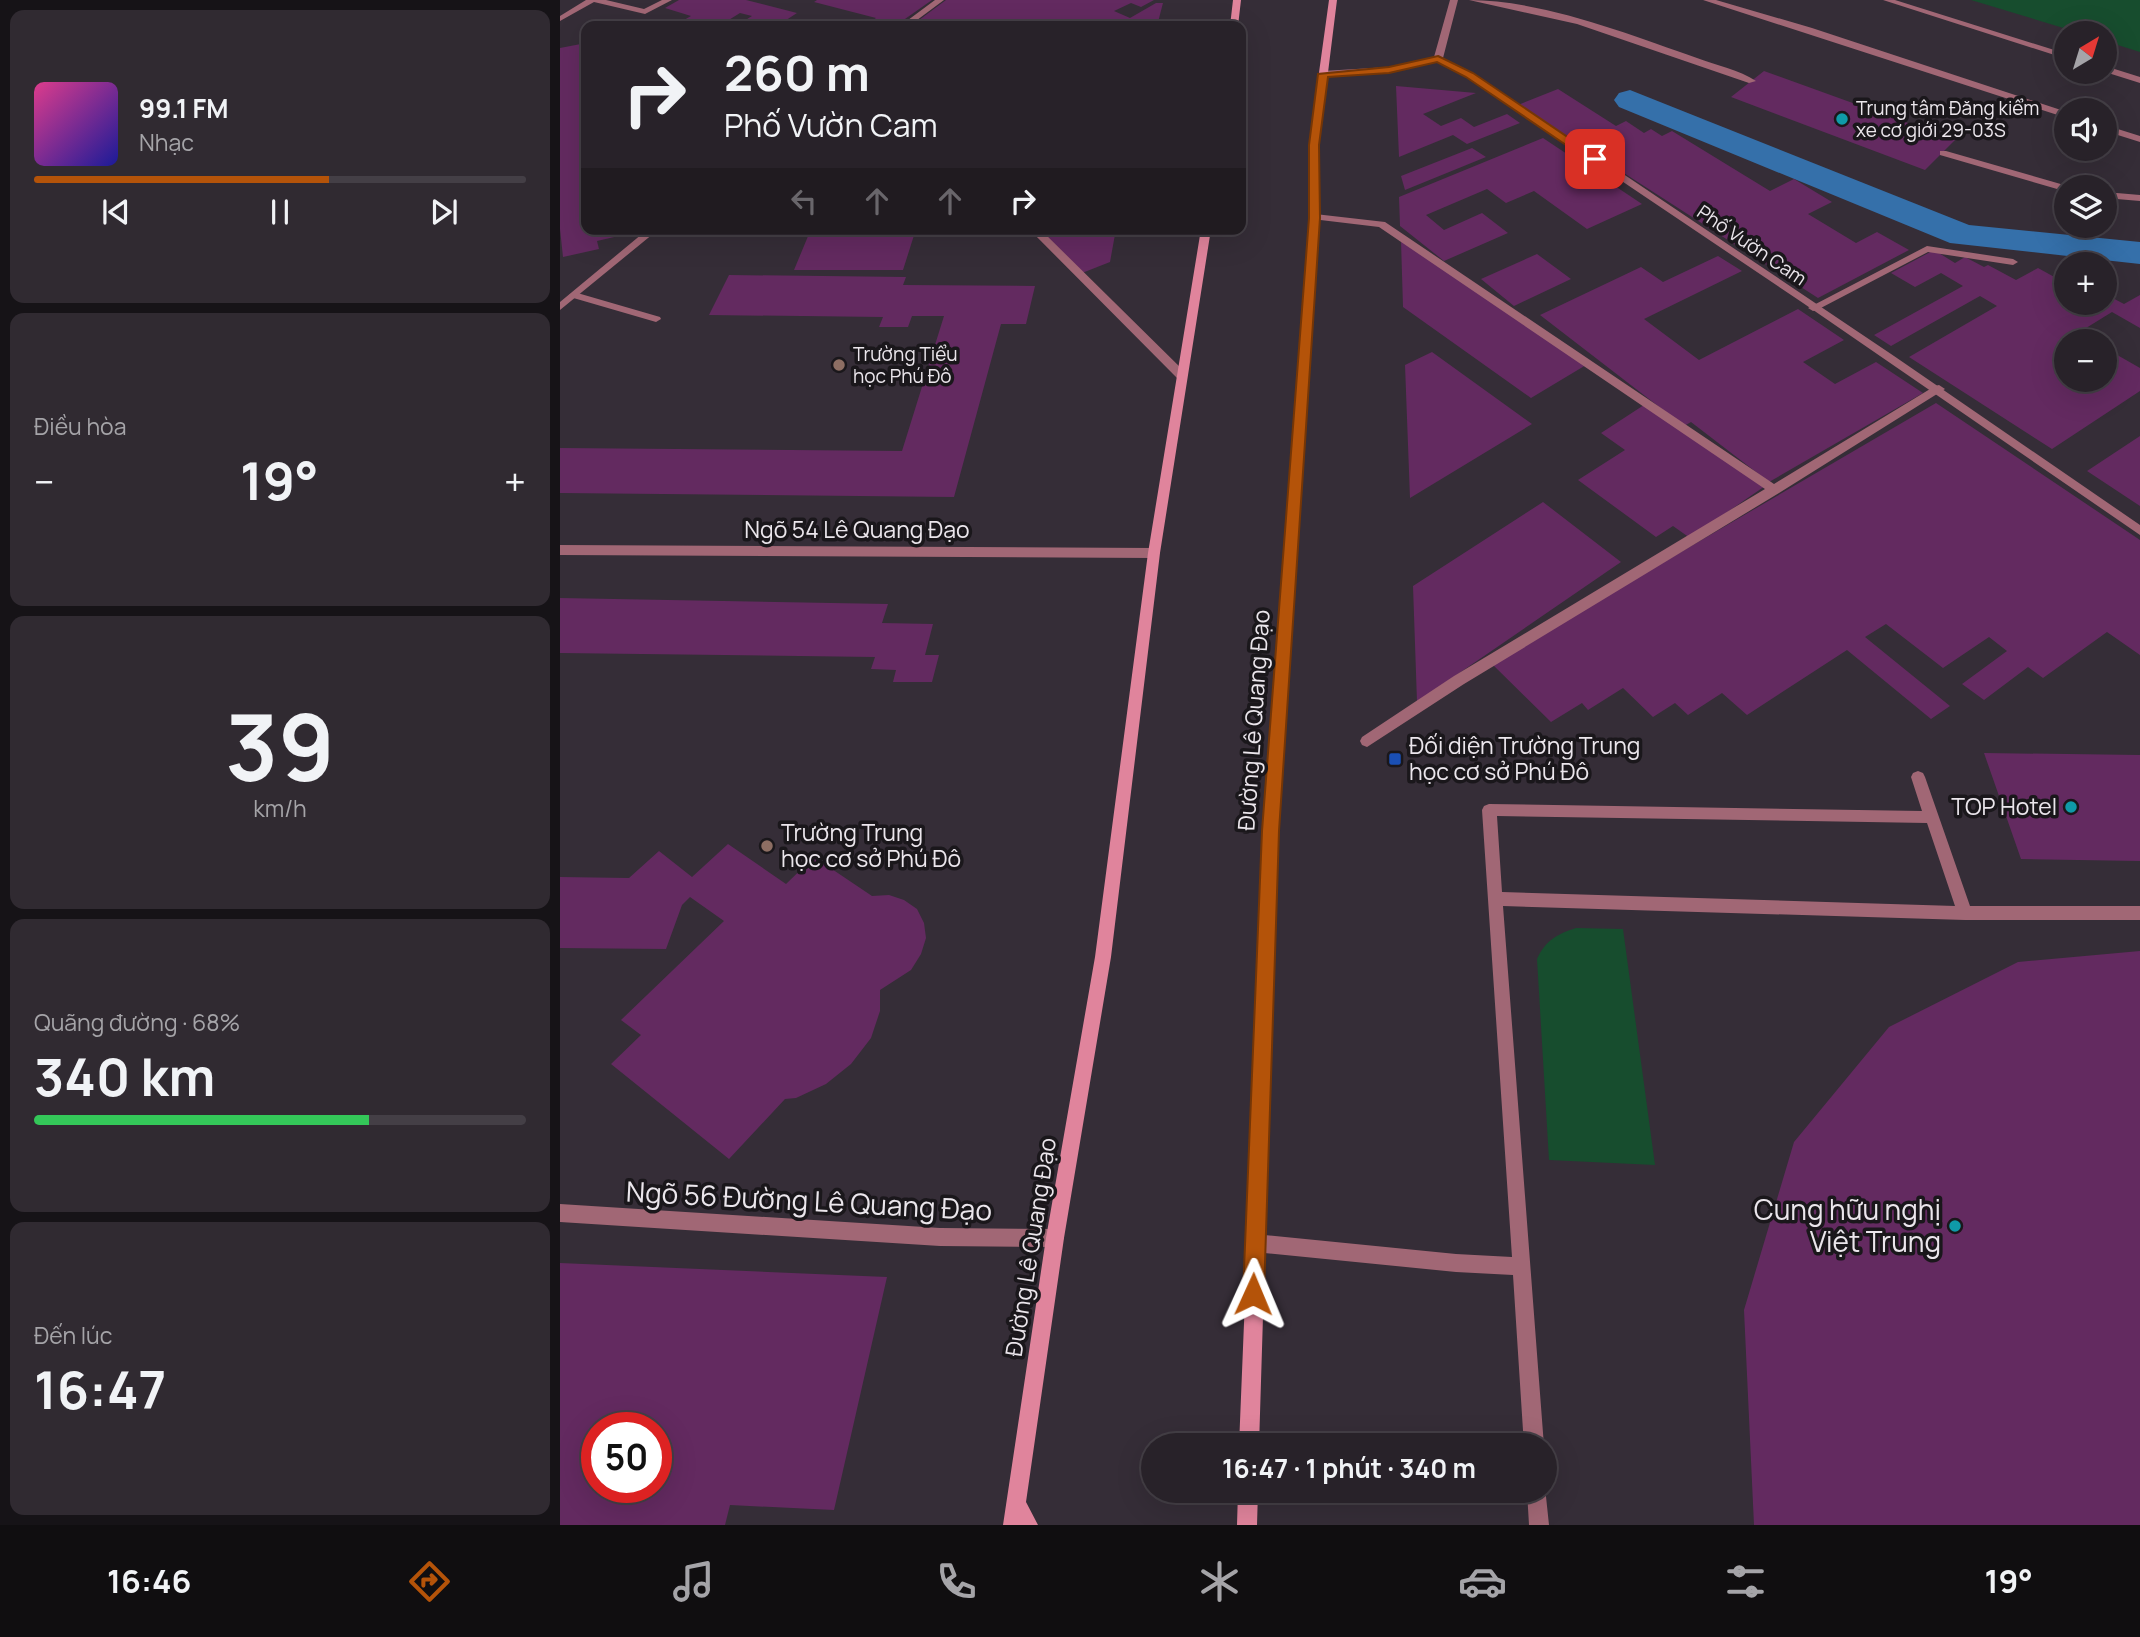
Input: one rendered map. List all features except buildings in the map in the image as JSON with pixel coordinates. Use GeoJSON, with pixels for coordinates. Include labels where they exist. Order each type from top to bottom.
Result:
{"type":"FeatureCollection","features":[{"type":"Feature","properties":{"kind":"main road"},"geometry":{"type":"LineString","coordinates":[[1235,21],[1237,0]]}},
{"type":"Feature","properties":{"kind":"main road","name":"Đường Lê Quang Đạo"},"geometry":{"type":"LineString","coordinates":[[1249,1433],[1254,1243],[1271,831],[1315,218],[1314,145],[1333,0]]}},
{"type":"Feature","properties":{"kind":"main road","name":"Đường Lê Quang Đạo"},"geometry":{"type":"LineString","coordinates":[[1015,1515],[1055,1238],[1103,957],[1153,553],[1205,235]]}},
{"type":"Feature","properties":{"kind":"main road"},"geometry":{"type":"LineString","coordinates":[[1247,1525],[1248,1503]]}},
{"type":"Feature","properties":{"kind":"main road"},"geometry":{"type":"LineString","coordinates":[[1015,1515],[1028,1525]]}},
{"type":"Feature","properties":{"kind":"street"},"geometry":{"type":"LineString","coordinates":[[560,19],[594,0],[642,12],[668,0]]}},
{"type":"Feature","properties":{"kind":"street"},"geometry":{"type":"LineString","coordinates":[[911,21],[940,0]]}},
{"type":"Feature","properties":{"kind":"street"},"geometry":{"type":"LineString","coordinates":[[1323,74],[1389,70],[1438,59],[1454,0]]}},
{"type":"Feature","properties":{"kind":"street"},"geometry":{"type":"LineString","coordinates":[[1473,0],[1508,5],[1603,28],[1752,81]]}},
{"type":"Feature","properties":{"kind":"street"},"geometry":{"type":"LineString","coordinates":[[1707,0],[1809,30],[2054,111]]}},
{"type":"Feature","properties":{"kind":"street"},"geometry":{"type":"LineString","coordinates":[[1887,0],[2054,53]]}},
{"type":"Feature","properties":{"kind":"street","name":"Phố Vườn Cam"},"geometry":{"type":"LineString","coordinates":[[1438,59],[1470,75],[1813,308],[1939,388],[2140,531]]}},
{"type":"Feature","properties":{"kind":"street"},"geometry":{"type":"LineString","coordinates":[[2118,73],[2140,80]]}},
{"type":"Feature","properties":{"kind":"street"},"geometry":{"type":"LineString","coordinates":[[2117,132],[2140,139]]}},
{"type":"Feature","properties":{"kind":"street"},"geometry":{"type":"LineString","coordinates":[[1943,153],[2054,185]]}},
{"type":"Feature","properties":{"kind":"street"},"geometry":{"type":"LineString","coordinates":[[2117,196],[2140,198]]}},
{"type":"Feature","properties":{"kind":"street"},"geometry":{"type":"LineString","coordinates":[[1315,218],[1382,224],[1775,489]]}},
{"type":"Feature","properties":{"kind":"street"},"geometry":{"type":"LineString","coordinates":[[560,307],[647,235]]}},
{"type":"Feature","properties":{"kind":"street"},"geometry":{"type":"LineString","coordinates":[[1040,235],[1182,376]]}},
{"type":"Feature","properties":{"kind":"street"},"geometry":{"type":"LineString","coordinates":[[1813,308],[1927,249],[2013,262]]}},
{"type":"Feature","properties":{"kind":"street"},"geometry":{"type":"LineString","coordinates":[[574,295],[656,319]]}},
{"type":"Feature","properties":{"kind":"street"},"geometry":{"type":"LineString","coordinates":[[1367,741],[1459,680],[1939,388]]}},
{"type":"Feature","properties":{"kind":"street","name":"Ngõ 54 Lê Quang Đạo"},"geometry":{"type":"LineString","coordinates":[[560,550],[1153,553]]}},
{"type":"Feature","properties":{"kind":"street"},"geometry":{"type":"LineString","coordinates":[[1918,777],[1965,914]]}},
{"type":"Feature","properties":{"kind":"street"},"geometry":{"type":"LineString","coordinates":[[1533,1433],[1489,810],[1933,817]]}},
{"type":"Feature","properties":{"kind":"street"},"geometry":{"type":"LineString","coordinates":[[1496,899],[1965,914],[2140,914]]}},
{"type":"Feature","properties":{"kind":"street","name":"Ngõ 56 Đường Lê Quang Đạo"},"geometry":{"type":"LineString","coordinates":[[560,1213],[940,1237],[1055,1238]]}},
{"type":"Feature","properties":{"kind":"street"},"geometry":{"type":"LineString","coordinates":[[1254,1243],[1428,1261],[1521,1266]]}},
{"type":"Feature","properties":{"kind":"street"},"geometry":{"type":"LineString","coordinates":[[1538,1503],[1539,1525]]}},
{"type":"Feature","properties":{"kind":"green space"},"geometry":{"type":"Polygon","coordinates":[[[1971,0],[2140,0],[2140,52],[2118,45],[2118,21],[2054,21],[2054,25],[1971,0]]]}},
{"type":"Feature","properties":{"kind":"green space"},"geometry":{"type":"Polygon","coordinates":[[[1576,928],[1623,929],[1655,1165],[1549,1160],[1537,959],[1552,939],[1576,928]]]}},
{"type":"Feature","properties":{"kind":"waterway"},"geometry":{"type":"LineString","coordinates":[[1630,100],[1963,235],[2140,253]]}},
{"type":"Feature","properties":{"kind":"place","name":"Trung tâm Đăng kiểm xe cơ giới 29-03S"},"geometry":{"type":"Point","coordinates":[1842,119]}},
{"type":"Feature","properties":{"kind":"place","name":"Trường Tiểu học Phú Đô"},"geometry":{"type":"Point","coordinates":[839,365]}},
{"type":"Feature","properties":{"kind":"place","name":"Đối diện Trường Trung học cơ sở Phú Đô"},"geometry":{"type":"Point","coordinates":[1395,759]}},
{"type":"Feature","properties":{"kind":"place","name":"TOP Hotel"},"geometry":{"type":"Point","coordinates":[2071,807]}},
{"type":"Feature","properties":{"kind":"place","name":"Trường Trung học cơ sở Phú Đô"},"geometry":{"type":"Point","coordinates":[767,846]}},
{"type":"Feature","properties":{"kind":"place","name":"Cung hữu nghị Việt Trung"},"geometry":{"type":"Point","coordinates":[1955,1226]}},
{"type":"Feature","properties":{"kind":"route"},"geometry":{"type":"LineString","coordinates":[[1253,1294],[1271,831],[1315,218],[1314,145],[1323,74],[1389,70],[1438,59],[1470,75],[1595,159]]}}]}
